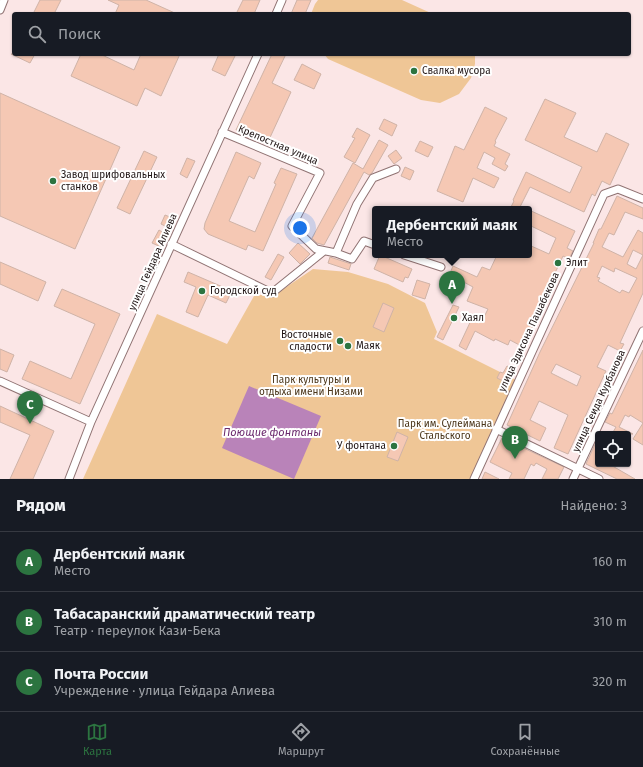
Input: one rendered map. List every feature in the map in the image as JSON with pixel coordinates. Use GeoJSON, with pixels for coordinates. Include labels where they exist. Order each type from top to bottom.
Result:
{"type":"FeatureCollection","features":[{"type":"Feature","properties":{"kind":"street"},"geometry":{"type":"LineString","coordinates":[[0,10],[4,0]]}},
{"type":"Feature","properties":{"kind":"street"},"geometry":{"type":"LineString","coordinates":[[277,12],[282,0]]}},
{"type":"Feature","properties":{"kind":"street","name":"улица Гейдара Алиева"},"geometry":{"type":"LineString","coordinates":[[69,479],[90,422],[257,56]]}},
{"type":"Feature","properties":{"kind":"street","name":"Крепостная улица"},"geometry":{"type":"LineString","coordinates":[[222,132],[320,173],[292,226],[316,249],[336,253],[352,259],[364,241],[372,244]]}},
{"type":"Feature","properties":{"kind":"street"},"geometry":{"type":"LineString","coordinates":[[336,253],[357,204],[373,178],[396,170]]}},
{"type":"Feature","properties":{"kind":"street","name":"улица Эдисона Пашабекова"},"geometry":{"type":"LineString","coordinates":[[474,479],[604,194],[618,189],[643,199]]}},
{"type":"Feature","properties":{"kind":"street"},"geometry":{"type":"LineString","coordinates":[[171,244],[272,293],[324,251]]}},
{"type":"Feature","properties":{"kind":"street"},"geometry":{"type":"LineString","coordinates":[[413,258],[441,267]]}},
{"type":"Feature","properties":{"kind":"street","name":"улица Сеида Курбанова"},"geometry":{"type":"LineString","coordinates":[[573,479],[643,330]]}},
{"type":"Feature","properties":{"kind":"street"},"geometry":{"type":"LineString","coordinates":[[0,381],[90,422]]}},
{"type":"Feature","properties":{"kind":"street"},"geometry":{"type":"LineString","coordinates":[[496,429],[599,479]]}},
{"type":"Feature","properties":{"kind":"green space"},"geometry":{"type":"Polygon","coordinates":[[[318,0],[402,0],[429,12],[312,12],[318,0]]]}},
{"type":"Feature","properties":{"kind":"green space","name":"Свалка мусора"},"geometry":{"type":"Polygon","coordinates":[[[326,56],[475,56],[475,64],[471,78],[459,94],[440,103],[421,100],[328,59],[326,56]]]}},
{"type":"Feature","properties":{"kind":"green space","name":"Парк культуры и отдыха имени Низами"},"geometry":{"type":"Polygon","coordinates":[[[313,269],[348,272],[388,284],[425,303],[437,332],[434,339],[518,381],[474,479],[83,479],[157,314],[227,344],[254,296],[279,292],[313,269]]]}},
{"type":"Feature","properties":{"kind":"water","name":"Поющие фонтаны"},"geometry":{"type":"Polygon","coordinates":[[[249,386],[321,416],[294,479],[222,448],[249,386]]]}},
{"type":"Feature","properties":{"kind":"building"},"geometry":{"type":"Polygon","coordinates":[[[40,0],[61,0],[55,12],[34,12],[40,0]]]}},
{"type":"Feature","properties":{"kind":"building"},"geometry":{"type":"Polygon","coordinates":[[[108,0],[146,0],[173,12],[116,12],[119,5],[108,0]]]}},
{"type":"Feature","properties":{"kind":"building"},"geometry":{"type":"Polygon","coordinates":[[[243,0],[260,0],[255,12],[237,12],[243,0]]]}},
{"type":"Feature","properties":{"kind":"building"},"geometry":{"type":"Polygon","coordinates":[[[297,0],[311,0],[306,12],[292,12],[297,0]]]}},
{"type":"Feature","properties":{"kind":"building"},"geometry":{"type":"Polygon","coordinates":[[[15,56],[34,56],[30,63],[15,56]]]}},
{"type":"Feature","properties":{"kind":"building"},"geometry":{"type":"Polygon","coordinates":[[[80,56],[104,56],[134,70],[140,56],[179,56],[161,96],[145,88],[137,106],[71,76],[80,56]]]}},
{"type":"Feature","properties":{"kind":"building"},"geometry":{"type":"Polygon","coordinates":[[[218,56],[235,56],[225,76],[212,70],[218,56]]]}},
{"type":"Feature","properties":{"kind":"building"},"geometry":{"type":"Polygon","coordinates":[[[271,56],[285,56],[272,83],[291,92],[267,144],[236,130],[271,56]]]}},
{"type":"Feature","properties":{"kind":"building"},"geometry":{"type":"Polygon","coordinates":[[[302,64],[321,74],[314,89],[294,80],[302,64]]]}},
{"type":"Feature","properties":{"kind":"building","name":"Завод шрифовальных станков"},"geometry":{"type":"Polygon","coordinates":[[[0,93],[120,147],[75,249],[0,216],[0,93]]]}},
{"type":"Feature","properties":{"kind":"building"},"geometry":{"type":"Polygon","coordinates":[[[545,99],[576,113],[564,137],[597,152],[606,133],[629,144],[610,185],[602,181],[595,196],[592,194],[584,212],[530,187],[520,206],[512,206],[526,172],[570,193],[582,167],[525,140],[545,99]]]}},
{"type":"Feature","properties":{"kind":"building"},"geometry":{"type":"Polygon","coordinates":[[[485,107],[507,118],[494,146],[510,154],[505,164],[508,166],[505,171],[492,164],[495,158],[484,152],[477,168],[499,178],[494,188],[473,178],[463,202],[437,191],[455,146],[464,150],[485,107]]]}},
{"type":"Feature","properties":{"kind":"building"},"geometry":{"type":"Polygon","coordinates":[[[384,119],[397,125],[392,136],[379,129],[384,119]]]}},
{"type":"Feature","properties":{"kind":"building"},"geometry":{"type":"Polygon","coordinates":[[[357,128],[370,135],[355,163],[344,157],[355,138],[352,137],[357,128]]]}},
{"type":"Feature","properties":{"kind":"building"},"geometry":{"type":"Polygon","coordinates":[[[379,140],[388,145],[372,173],[369,175],[364,172],[324,245],[317,243],[312,238],[353,163],[363,169],[379,140]]]}},
{"type":"Feature","properties":{"kind":"building"},"geometry":{"type":"Polygon","coordinates":[[[420,141],[433,147],[428,157],[415,151],[420,141]]]}},
{"type":"Feature","properties":{"kind":"building"},"geometry":{"type":"Polygon","coordinates":[[[396,150],[402,158],[394,164],[388,156],[396,150]]]}},
{"type":"Feature","properties":{"kind":"building"},"geometry":{"type":"Polygon","coordinates":[[[144,151],[157,157],[130,214],[117,208],[144,151]]]}},
{"type":"Feature","properties":{"kind":"building"},"geometry":{"type":"Polygon","coordinates":[[[236,152],[261,163],[254,179],[249,176],[229,221],[255,232],[276,184],[274,183],[281,168],[297,174],[263,251],[248,245],[246,250],[208,234],[204,229],[205,223],[236,152]]]}},
{"type":"Feature","properties":{"kind":"building"},"geometry":{"type":"Polygon","coordinates":[[[187,158],[195,161],[187,178],[180,174],[187,158]]]}},
{"type":"Feature","properties":{"kind":"building"},"geometry":{"type":"Polygon","coordinates":[[[405,167],[414,171],[410,180],[401,176],[405,167]]]}},
{"type":"Feature","properties":{"kind":"building"},"geometry":{"type":"Polygon","coordinates":[[[617,196],[643,208],[643,219],[625,212],[614,235],[609,233],[602,247],[623,257],[638,230],[643,233],[643,255],[643,293],[620,343],[624,344],[620,351],[608,345],[597,367],[606,371],[568,454],[554,448],[568,415],[539,401],[530,420],[546,428],[540,441],[507,425],[540,352],[594,243],[599,229],[601,229],[617,196]],[[633,250],[627,264],[636,269],[643,255],[633,250]],[[602,266],[597,277],[600,278],[598,281],[620,293],[622,290],[629,293],[637,278],[615,268],[614,272],[602,266]],[[556,364],[551,373],[577,386],[581,376],[556,364]]]}},
{"type":"Feature","properties":{"kind":"building"},"geometry":{"type":"Polygon","coordinates":[[[532,211],[575,231],[567,248],[573,251],[569,259],[563,256],[555,273],[557,275],[528,337],[530,338],[525,348],[510,340],[508,345],[495,339],[494,341],[475,331],[466,350],[459,346],[474,314],[483,319],[488,309],[467,301],[473,287],[458,279],[454,287],[446,283],[453,266],[477,277],[482,267],[490,270],[496,258],[532,258],[532,246],[549,254],[556,238],[532,226],[532,211]]]}},
{"type":"Feature","properties":{"kind":"building"},"geometry":{"type":"Polygon","coordinates":[[[165,215],[170,217],[165,226],[161,224],[165,215]]]}},
{"type":"Feature","properties":{"kind":"building"},"geometry":{"type":"Polygon","coordinates":[[[159,230],[167,235],[161,247],[152,243],[159,230]]]}},
{"type":"Feature","properties":{"kind":"building"},"geometry":{"type":"Polygon","coordinates":[[[298,243],[310,254],[300,264],[289,253],[298,243]]]}},
{"type":"Feature","properties":{"kind":"building"},"geometry":{"type":"Polygon","coordinates":[[[278,254],[284,257],[271,280],[265,277],[278,254]]]}},
{"type":"Feature","properties":{"kind":"building"},"geometry":{"type":"Polygon","coordinates":[[[330,257],[351,264],[349,270],[328,263],[330,257]]]}},
{"type":"Feature","properties":{"kind":"building"},"geometry":{"type":"Polygon","coordinates":[[[379,258],[387,258],[412,269],[408,278],[405,277],[403,282],[374,269],[379,258]]]}},
{"type":"Feature","properties":{"kind":"building"},"geometry":{"type":"Polygon","coordinates":[[[0,262],[46,282],[38,301],[0,284],[0,262]]]}},
{"type":"Feature","properties":{"kind":"building","name":"Городской суд"},"geometry":{"type":"Polygon","coordinates":[[[188,272],[232,291],[226,303],[208,295],[198,317],[186,312],[196,287],[184,282],[188,272]]]}},
{"type":"Feature","properties":{"kind":"building"},"geometry":{"type":"Polygon","coordinates":[[[417,280],[430,284],[425,299],[412,295],[417,280]]]}},
{"type":"Feature","properties":{"kind":"building"},"geometry":{"type":"Polygon","coordinates":[[[62,289],[120,314],[80,404],[22,379],[30,361],[71,379],[95,324],[54,306],[62,289]]]}},
{"type":"Feature","properties":{"kind":"building"},"geometry":{"type":"Polygon","coordinates":[[[383,303],[394,308],[384,332],[373,327],[383,303]]]}},
{"type":"Feature","properties":{"kind":"building"},"geometry":{"type":"Polygon","coordinates":[[[453,305],[459,307],[443,340],[437,337],[453,305]]]}},
{"type":"Feature","properties":{"kind":"building"},"geometry":{"type":"Polygon","coordinates":[[[0,349],[14,355],[7,372],[0,369],[0,349]]]}},
{"type":"Feature","properties":{"kind":"building"},"geometry":{"type":"Polygon","coordinates":[[[643,350],[643,423],[630,415],[629,417],[625,415],[619,427],[627,431],[614,431],[616,427],[605,422],[610,413],[612,414],[643,350]]]}},
{"type":"Feature","properties":{"kind":"building"},"geometry":{"type":"Polygon","coordinates":[[[507,366],[514,369],[507,383],[497,378],[500,372],[503,373],[507,366]]]}},
{"type":"Feature","properties":{"kind":"building"},"geometry":{"type":"Polygon","coordinates":[[[0,406],[54,431],[33,479],[10,479],[30,435],[0,422],[0,406]]]}},
{"type":"Feature","properties":{"kind":"building"},"geometry":{"type":"Polygon","coordinates":[[[643,423],[643,445],[633,439],[643,423]]]}},
{"type":"Feature","properties":{"kind":"building"},"geometry":{"type":"Polygon","coordinates":[[[397,432],[408,437],[398,461],[387,457],[397,432]]]}},
{"type":"Feature","properties":{"kind":"building"},"geometry":{"type":"Polygon","coordinates":[[[502,438],[564,467],[558,479],[542,479],[547,469],[536,463],[534,466],[531,464],[524,479],[509,479],[512,473],[490,462],[502,438]]]}},
{"type":"Feature","properties":{"kind":"building"},"geometry":{"type":"Polygon","coordinates":[[[595,444],[595,467],[614,467],[635,479],[617,479],[586,464],[595,444]]]}},
{"type":"Feature","properties":{"kind":"building"},"geometry":{"type":"Polygon","coordinates":[[[485,472],[499,479],[482,479],[485,472]]]}},
{"type":"Feature","properties":{"kind":"place","name":"Свалка мусора"},"geometry":{"type":"Point","coordinates":[414,71]}},
{"type":"Feature","properties":{"kind":"place","name":"Завод шрифовальных станков"},"geometry":{"type":"Point","coordinates":[53,181]}},
{"type":"Feature","properties":{"kind":"place","name":"Элит"},"geometry":{"type":"Point","coordinates":[558,263]}},
{"type":"Feature","properties":{"kind":"place","name":"Городской суд"},"geometry":{"type":"Point","coordinates":[202,291]}},
{"type":"Feature","properties":{"kind":"place","name":"Дербентский маяк"},"geometry":{"type":"Point","coordinates":[452,304]}},
{"type":"Feature","properties":{"kind":"place","name":"Хаял"},"geometry":{"type":"Point","coordinates":[454,318]}},
{"type":"Feature","properties":{"kind":"place","name":"Восточные сладости"},"geometry":{"type":"Point","coordinates":[340,341]}},
{"type":"Feature","properties":{"kind":"place","name":"Маяк"},"geometry":{"type":"Point","coordinates":[348,346]}},
{"type":"Feature","properties":{"kind":"place","name":"Почта России"},"geometry":{"type":"Point","coordinates":[30,424]}},
{"type":"Feature","properties":{"kind":"place","name":"У фонтана"},"geometry":{"type":"Point","coordinates":[394,446]}},
{"type":"Feature","properties":{"kind":"place","name":"Табасаранский драматический театр"},"geometry":{"type":"Point","coordinates":[515,459]}},
{"type":"Feature","properties":{"kind":"park label","name":"Парк им. Сулеймана Стальского"},"geometry":{"type":"Point","coordinates":[445,430]}}]}
